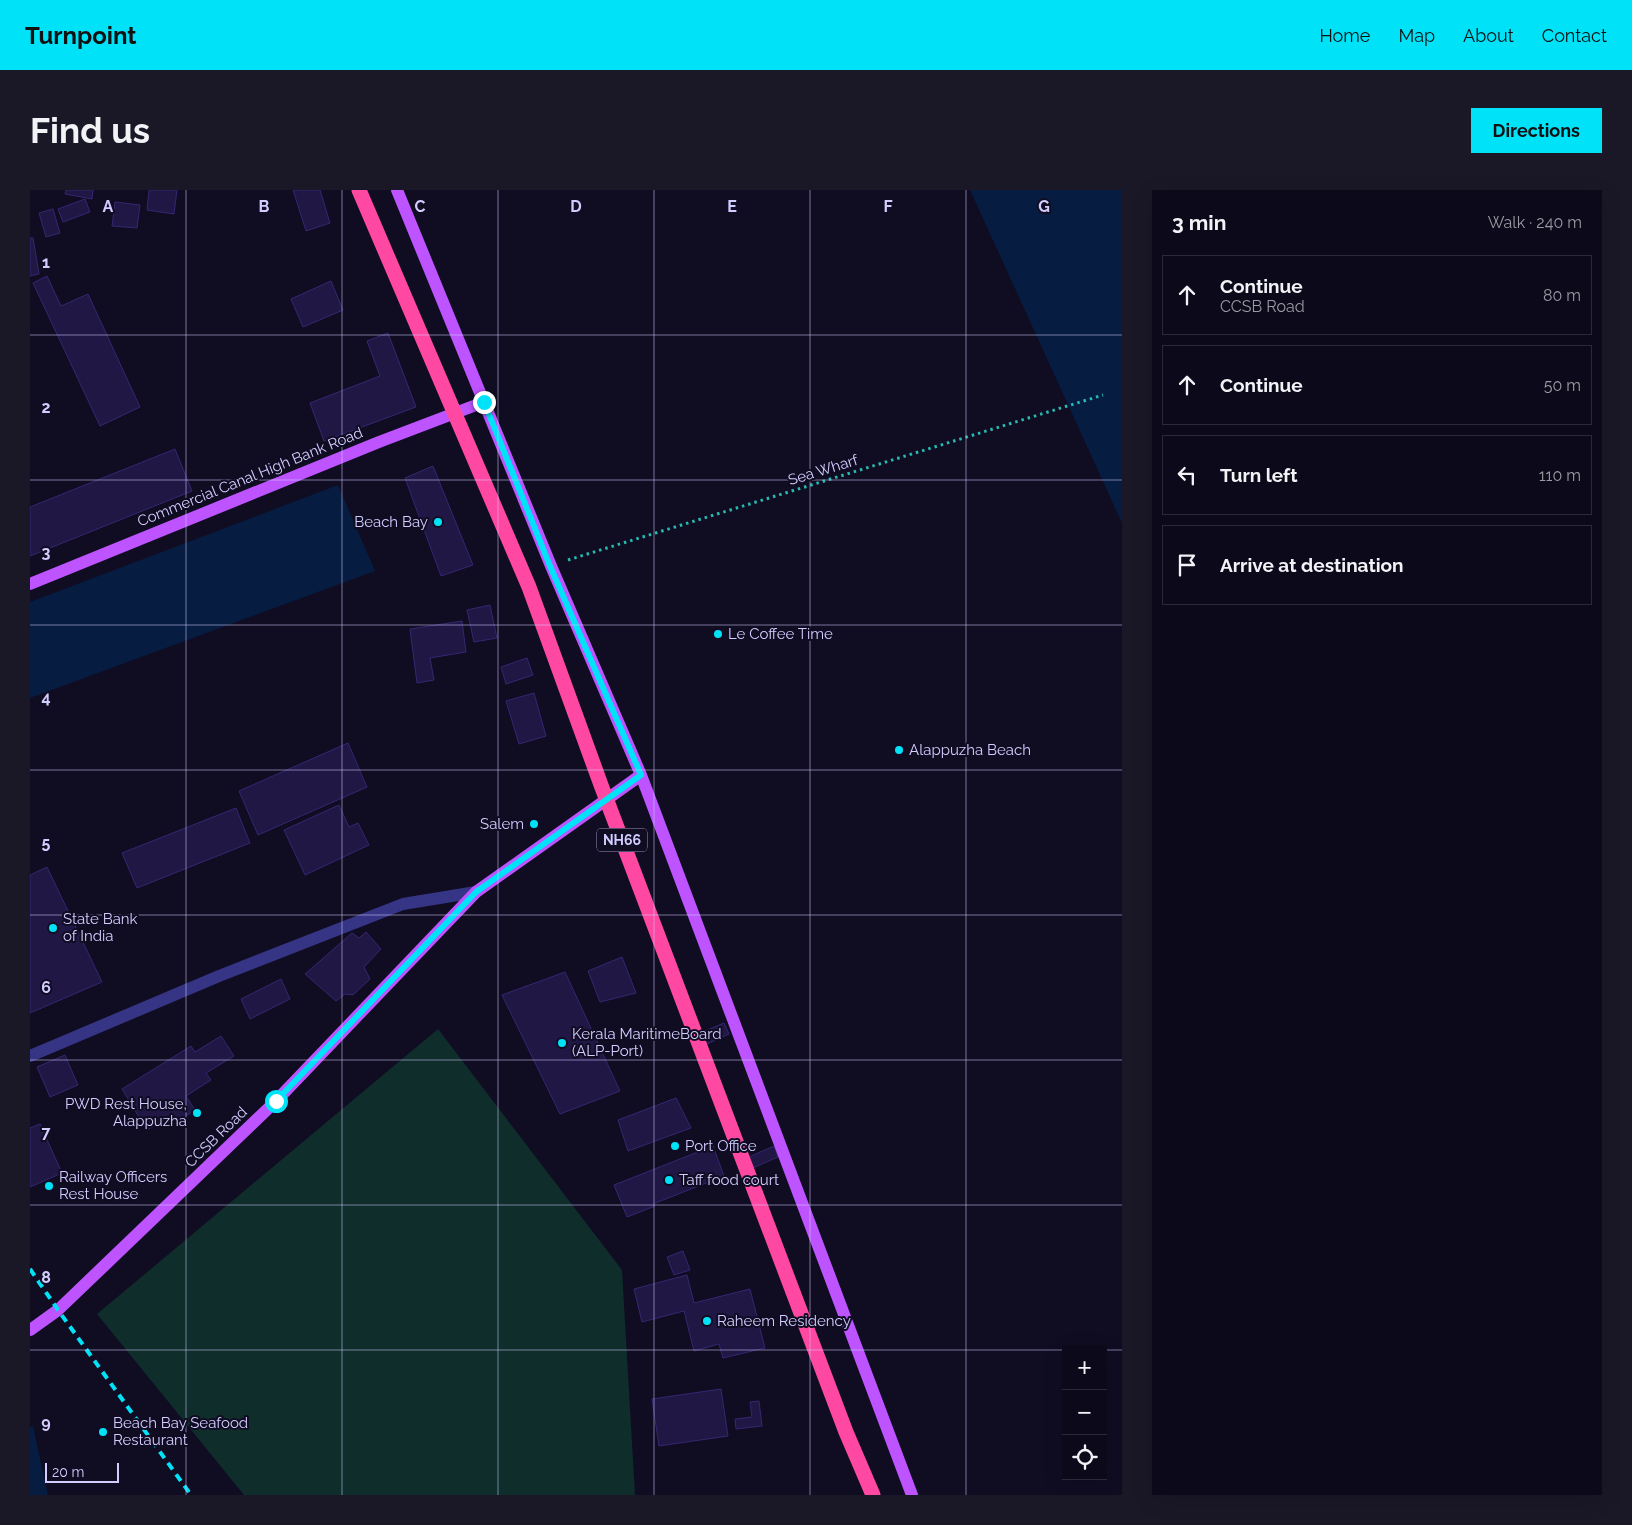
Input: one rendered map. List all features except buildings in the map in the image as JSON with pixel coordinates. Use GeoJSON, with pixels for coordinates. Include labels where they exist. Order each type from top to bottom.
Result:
{"type":"FeatureCollection","features":[{"type":"Feature","properties":{"kind":"highway","name":"NH66"},"geometry":{"type":"LineString","coordinates":[[359,190],[529,587],[601,784],[846,1432],[873,1495]]}},
{"type":"Feature","properties":{"kind":"main road"},"geometry":{"type":"LineString","coordinates":[[397,190],[550,566],[641,775],[912,1495]]}},
{"type":"Feature","properties":{"kind":"main road","name":"Commercial Canal High Bank Road"},"geometry":{"type":"LineString","coordinates":[[30,584],[379,442],[484,402]]}},
{"type":"Feature","properties":{"kind":"main road","name":"CCSB Road"},"geometry":{"type":"LineString","coordinates":[[30,1330],[58,1310],[276,1101],[476,892],[641,775]]}},
{"type":"Feature","properties":{"kind":"street"},"geometry":{"type":"LineString","coordinates":[[30,1056],[219,976],[403,904],[476,892]]}},
{"type":"Feature","properties":{"kind":"path","name":"Sea Wharf"},"geometry":{"type":"LineString","coordinates":[[550,566],[1103,395]]}},
{"type":"Feature","properties":{"kind":"green space"},"geometry":{"type":"Polygon","coordinates":[[[438,1029],[622,1270],[635,1495],[244,1495],[97,1314],[438,1029]]]}},
{"type":"Feature","properties":{"kind":"water"},"geometry":{"type":"Polygon","coordinates":[[[970,190],[1122,190],[1122,523],[970,190]]]}},
{"type":"Feature","properties":{"kind":"water"},"geometry":{"type":"Polygon","coordinates":[[[338,485],[375,571],[30,698],[30,602],[338,485]]]}},
{"type":"Feature","properties":{"kind":"water"},"geometry":{"type":"Polygon","coordinates":[[[33,1426],[48,1495],[30,1495],[30,1427],[33,1426]]]}},
{"type":"Feature","properties":{"kind":"railway"},"geometry":{"type":"LineString","coordinates":[[30,1269],[191,1495]]}},
{"type":"Feature","properties":{"kind":"place","name":"Beach Bay"},"geometry":{"type":"Point","coordinates":[438,522]}},
{"type":"Feature","properties":{"kind":"place","name":"Le Coffee Time"},"geometry":{"type":"Point","coordinates":[718,634]}},
{"type":"Feature","properties":{"kind":"place","name":"Alappuzha Beach"},"geometry":{"type":"Point","coordinates":[899,750]}},
{"type":"Feature","properties":{"kind":"place","name":"Salem"},"geometry":{"type":"Point","coordinates":[534,824]}},
{"type":"Feature","properties":{"kind":"place","name":"State Bank of India"},"geometry":{"type":"Point","coordinates":[53,928]}},
{"type":"Feature","properties":{"kind":"place","name":"Kerala MaritimeBoard (ALP-Port)"},"geometry":{"type":"Point","coordinates":[562,1043]}},
{"type":"Feature","properties":{"kind":"place","name":"PWD Rest House, Alappuzha"},"geometry":{"type":"Point","coordinates":[197,1113]}},
{"type":"Feature","properties":{"kind":"place","name":"Port Office"},"geometry":{"type":"Point","coordinates":[675,1146]}},
{"type":"Feature","properties":{"kind":"place","name":"Taff food court"},"geometry":{"type":"Point","coordinates":[669,1180]}},
{"type":"Feature","properties":{"kind":"place","name":"Railway Officers Rest House"},"geometry":{"type":"Point","coordinates":[49,1186]}},
{"type":"Feature","properties":{"kind":"place","name":"Raheem Residency"},"geometry":{"type":"Point","coordinates":[707,1321]}},
{"type":"Feature","properties":{"kind":"place","name":"Beach Bay Seafood Restaurant"},"geometry":{"type":"Point","coordinates":[103,1432]}},
{"type":"Feature","properties":{"kind":"route"},"geometry":{"type":"LineString","coordinates":[[276,1101],[476,892],[641,775],[550,566],[484,402]]}}]}
